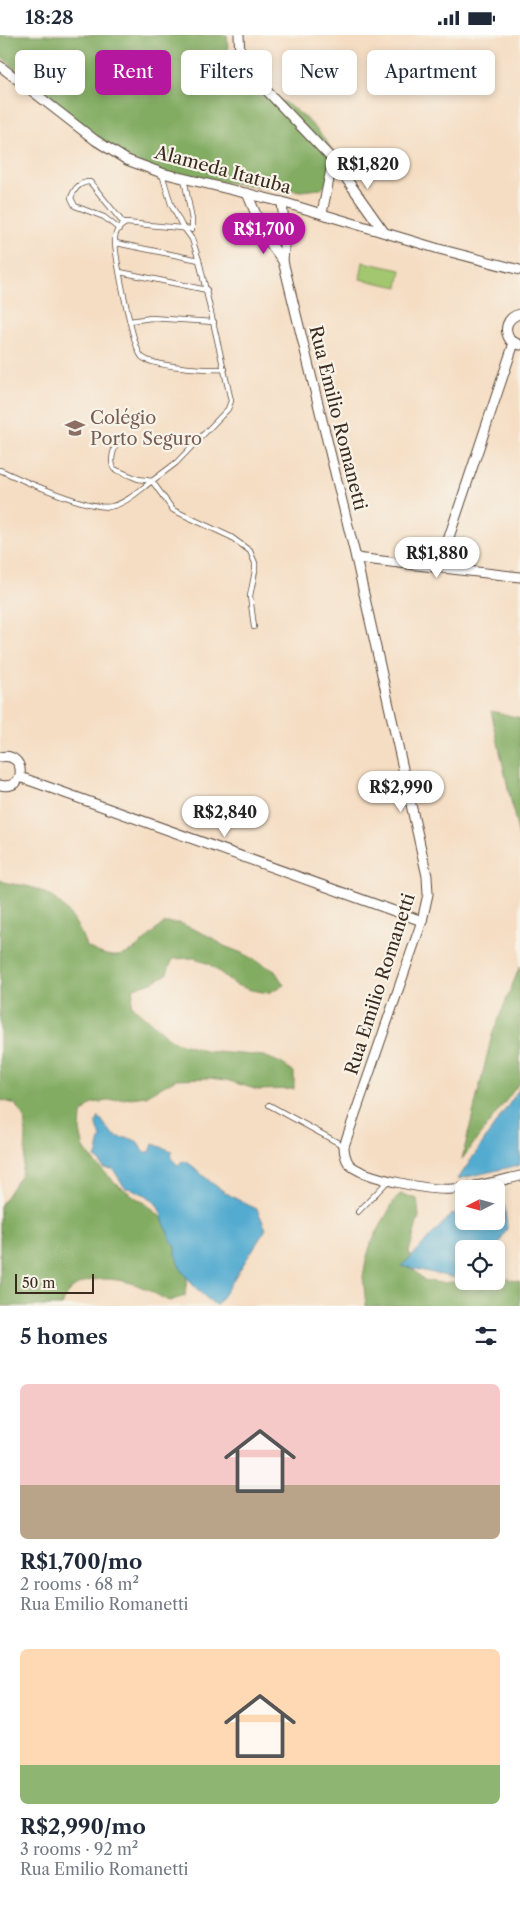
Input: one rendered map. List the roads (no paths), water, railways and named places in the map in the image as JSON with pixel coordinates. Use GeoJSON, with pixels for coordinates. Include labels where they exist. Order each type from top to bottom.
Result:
{"type":"FeatureCollection","features":[{"type":"Feature","properties":{"kind":"street"},"geometry":{"type":"LineString","coordinates":[[240,35],[240,55],[246,69],[333,160],[384,233]]}},
{"type":"Feature","properties":{"kind":"street","name":"Alameda Itatuba"},"geometry":{"type":"LineString","coordinates":[[0,66],[95,140],[127,160],[162,173],[282,202],[438,249],[520,270]]}},
{"type":"Feature","properties":{"kind":"street"},"geometry":{"type":"LineString","coordinates":[[322,213],[333,160]]}},
{"type":"Feature","properties":{"kind":"street","name":"Rua Emilio Romanetti"},"geometry":{"type":"LineString","coordinates":[[247,193],[265,236],[283,261]]}},
{"type":"Feature","properties":{"kind":"street","name":"Rua Emilio Romanetti"},"geometry":{"type":"LineString","coordinates":[[282,202],[285,233],[283,261],[356,558],[427,876],[428,895],[422,921],[344,1146]]}},
{"type":"Feature","properties":{"kind":"street"},"geometry":{"type":"LineString","coordinates":[[439,567],[517,344],[507,336],[506,326],[511,318],[520,314]]}},
{"type":"Feature","properties":{"kind":"street"},"geometry":{"type":"LineString","coordinates":[[356,558],[520,577]]}},
{"type":"Feature","properties":{"kind":"street"},"geometry":{"type":"LineString","coordinates":[[0,757],[5,756],[14,759],[20,767],[20,777],[13,785],[8,787],[0,785]]}},
{"type":"Feature","properties":{"kind":"street"},"geometry":{"type":"LineString","coordinates":[[20,777],[422,921]]}},
{"type":"Feature","properties":{"kind":"street"},"geometry":{"type":"LineString","coordinates":[[344,1146],[344,1153],[347,1159],[356,1169],[389,1180],[433,1189],[451,1190],[474,1187],[520,1176]]}},
{"type":"Feature","properties":{"kind":"lane"},"geometry":{"type":"LineString","coordinates":[[162,173],[171,204],[184,229],[192,239]]}},
{"type":"Feature","properties":{"kind":"lane"},"geometry":{"type":"LineString","coordinates":[[0,470],[16,478],[82,502],[104,508],[120,504],[176,463],[228,409],[231,397],[207,290],[192,239],[192,220],[184,178]]}},
{"type":"Feature","properties":{"kind":"lane"},"geometry":{"type":"LineString","coordinates":[[119,229],[104,217],[75,206],[71,198],[74,190],[84,182],[90,181],[124,224],[192,229]]}},
{"type":"Feature","properties":{"kind":"lane"},"geometry":{"type":"LineString","coordinates":[[124,224],[119,229],[115,238],[120,272],[138,352],[148,361],[177,366],[225,369]]}},
{"type":"Feature","properties":{"kind":"lane"},"geometry":{"type":"LineString","coordinates":[[116,243],[199,260]]}},
{"type":"Feature","properties":{"kind":"lane"},"geometry":{"type":"LineString","coordinates":[[120,272],[207,290]]}},
{"type":"Feature","properties":{"kind":"lane"},"geometry":{"type":"LineString","coordinates":[[130,321],[151,318],[214,322]]}},
{"type":"Feature","properties":{"kind":"lane"},"geometry":{"type":"LineString","coordinates":[[118,438],[112,457],[114,469],[138,479],[152,481],[173,510],[231,537],[250,551],[256,571],[250,596],[254,627]]}},
{"type":"Feature","properties":{"kind":"lane"},"geometry":{"type":"LineString","coordinates":[[269,1105],[344,1146]]}},
{"type":"Feature","properties":{"kind":"lane"},"geometry":{"type":"LineString","coordinates":[[358,1212],[389,1180]]}},
{"type":"Feature","properties":{"kind":"water"},"geometry":{"type":"Polygon","coordinates":[[[520,1088],[520,1165],[458,1179],[520,1088]]]}},
{"type":"Feature","properties":{"kind":"water"},"geometry":{"type":"Polygon","coordinates":[[[99,1117],[112,1134],[134,1140],[143,1152],[150,1152],[153,1144],[172,1151],[171,1158],[178,1165],[184,1161],[224,1191],[257,1209],[266,1229],[217,1305],[212,1303],[189,1281],[180,1268],[175,1248],[157,1205],[149,1197],[132,1189],[125,1188],[113,1169],[103,1168],[100,1161],[95,1158],[101,1138],[96,1123],[99,1117]]]}},
{"type":"Feature","properties":{"kind":"water"},"geometry":{"type":"Polygon","coordinates":[[[505,1211],[507,1228],[501,1240],[455,1240],[455,1278],[402,1266],[452,1214],[455,1213],[455,1230],[505,1230],[505,1211]]]}},
{"type":"Feature","properties":{"kind":"place","name":"Colégio Porto Seguro"},"geometry":{"type":"Point","coordinates":[75,428]}}]}
